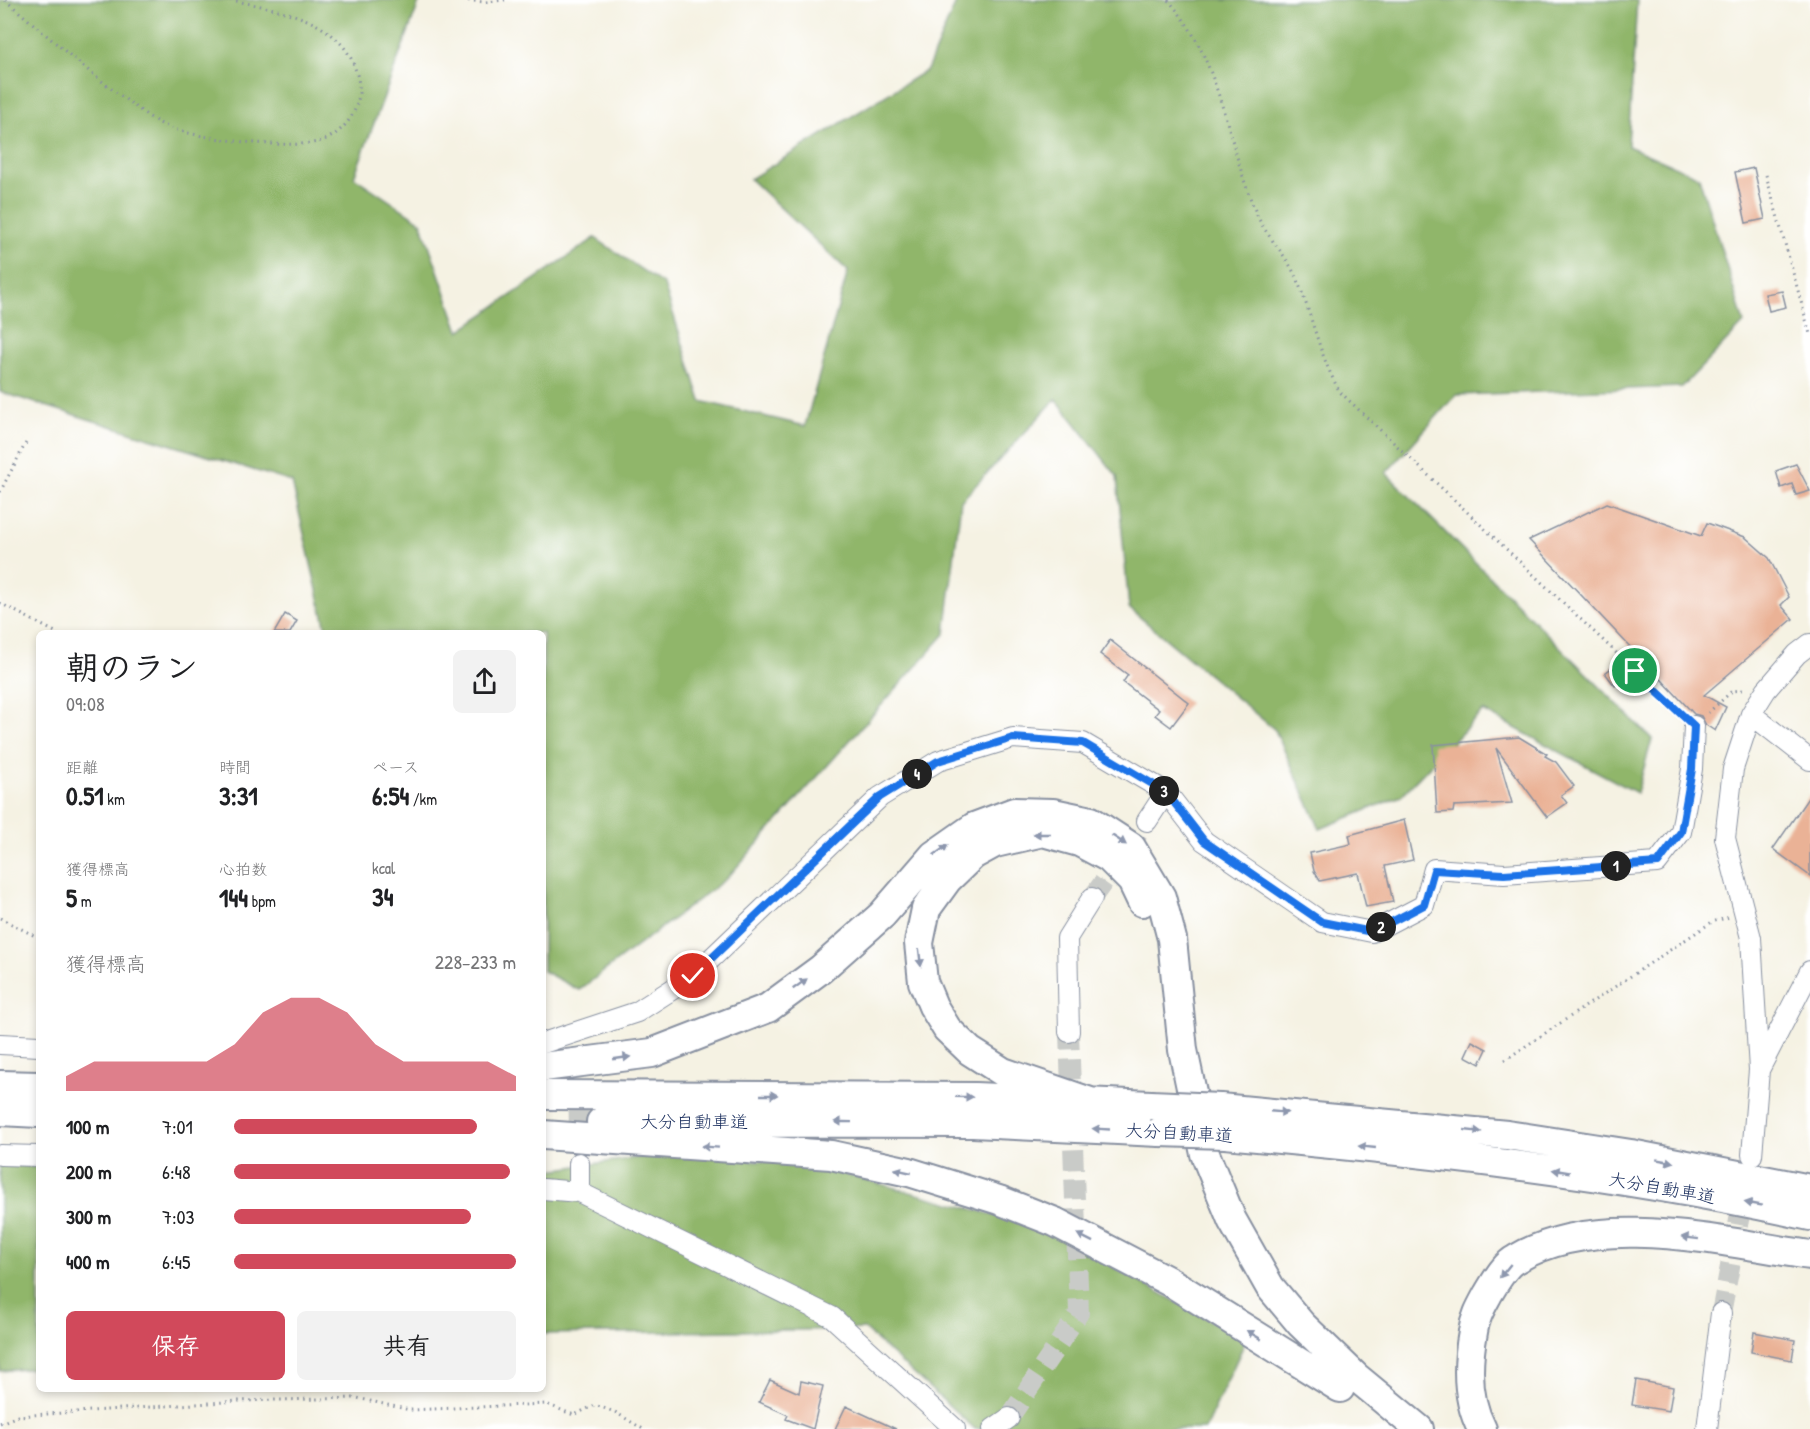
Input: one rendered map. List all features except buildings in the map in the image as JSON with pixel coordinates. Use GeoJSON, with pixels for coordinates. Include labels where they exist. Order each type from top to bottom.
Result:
{"type":"FeatureCollection","features":[{"type":"Feature","properties":{"kind":"highway"},"geometry":{"type":"LineString","coordinates":[[546,1067],[652,1053],[768,1008],[821,969],[882,915],[934,855],[974,827],[1014,812],[1053,813],[1091,821],[1131,847],[1161,897],[1172,939],[1184,1050],[1205,1154],[1232,1220],[1270,1287],[1301,1324],[1356,1377],[1419,1429]]}},
{"type":"Feature","properties":{"kind":"highway"},"geometry":{"type":"LineString","coordinates":[[1096,1104],[1003,1072],[970,1051],[947,1029],[933,1006],[923,982],[918,943],[926,909],[947,880],[973,855],[995,843],[1043,832],[1078,842],[1109,858],[1132,881],[1147,911],[1162,964],[1165,1008],[1191,1155],[1199,1184],[1218,1226],[1265,1304],[1298,1346],[1340,1388],[1388,1429]]}},
{"type":"Feature","properties":{"kind":"highway"},"geometry":{"type":"LineString","coordinates":[[0,1085],[36,1086]]}},
{"type":"Feature","properties":{"kind":"highway","name":"大分自動車道"},"geometry":{"type":"LineString","coordinates":[[546,1095],[975,1097],[1096,1104],[1155,1118]]}},
{"type":"Feature","properties":{"kind":"highway"},"geometry":{"type":"LineString","coordinates":[[0,1111],[36,1113]]}},
{"type":"Feature","properties":{"kind":"highway","name":"大分自動車道"},"geometry":{"type":"LineString","coordinates":[[546,1122],[974,1123],[1155,1118],[1222,1121],[1360,1119],[1507,1135],[1631,1155],[1810,1189]]}},
{"type":"Feature","properties":{"kind":"highway","name":"大分自動車道"},"geometry":{"type":"LineString","coordinates":[[1222,1121],[1625,1180],[1810,1216]]}},
{"type":"Feature","properties":{"kind":"highway"},"geometry":{"type":"LineString","coordinates":[[546,1135],[831,1155],[909,1172],[988,1196],[1055,1222],[1172,1283],[1340,1388]]}},
{"type":"Feature","properties":{"kind":"highway"},"geometry":{"type":"LineString","coordinates":[[1482,1429],[1476,1418],[1468,1374],[1475,1319],[1495,1283],[1514,1259],[1563,1239],[1600,1233],[1685,1237],[1810,1255]]}},
{"type":"Feature","properties":{"kind":"street"},"geometry":{"type":"LineString","coordinates":[[1752,1155],[1759,1070],[1751,938],[1725,838],[1733,769],[1751,714],[1766,690],[1797,654],[1810,644]]}},
{"type":"Feature","properties":{"kind":"street"},"geometry":{"type":"LineString","coordinates":[[1751,714],[1810,760]]}},
{"type":"Feature","properties":{"kind":"street"},"geometry":{"type":"LineString","coordinates":[[546,1043],[578,1042],[637,1012],[693,976],[880,797],[938,761],[1013,738],[1083,743],[1166,792],[1204,841],[1322,922],[1372,932],[1424,905],[1434,870],[1504,874],[1658,863],[1681,832],[1692,769],[1694,726]]}},
{"type":"Feature","properties":{"kind":"street"},"geometry":{"type":"LineString","coordinates":[[1147,821],[1166,792]]}},
{"type":"Feature","properties":{"kind":"street"},"geometry":{"type":"LineString","coordinates":[[1069,1032],[1067,938],[1092,898]]}},
{"type":"Feature","properties":{"kind":"street"},"geometry":{"type":"LineString","coordinates":[[1759,1070],[1810,971]]}},
{"type":"Feature","properties":{"kind":"street"},"geometry":{"type":"LineString","coordinates":[[0,1044],[36,1047]]}},
{"type":"Feature","properties":{"kind":"street"},"geometry":{"type":"LineString","coordinates":[[0,1155],[36,1156]]}},
{"type":"Feature","properties":{"kind":"street"},"geometry":{"type":"LineString","coordinates":[[579,1162],[579,1192]]}},
{"type":"Feature","properties":{"kind":"street"},"geometry":{"type":"LineString","coordinates":[[546,1189],[579,1192],[832,1317],[955,1429]]}},
{"type":"Feature","properties":{"kind":"street"},"geometry":{"type":"LineString","coordinates":[[1707,1429],[1721,1313]]}},
{"type":"Feature","properties":{"kind":"path"},"geometry":{"type":"LineString","coordinates":[[5,0],[111,89],[168,127],[189,134],[229,140],[304,144],[324,140],[337,132],[354,112],[359,86],[351,58],[341,43],[315,23],[269,8],[231,0]]}},
{"type":"Feature","properties":{"kind":"path"},"geometry":{"type":"LineString","coordinates":[[462,0],[486,2],[505,0]]}},
{"type":"Feature","properties":{"kind":"path"},"geometry":{"type":"LineString","coordinates":[[1168,0],[1181,14],[1202,50],[1257,215],[1292,269],[1304,297],[1321,355],[1340,392],[1694,726],[1732,691],[1766,690]]}},
{"type":"Feature","properties":{"kind":"path"},"geometry":{"type":"LineString","coordinates":[[1766,175],[1810,334]]}},
{"type":"Feature","properties":{"kind":"path"},"geometry":{"type":"LineString","coordinates":[[0,492],[28,439]]}},
{"type":"Feature","properties":{"kind":"path"},"geometry":{"type":"LineString","coordinates":[[0,603],[51,630]]}},
{"type":"Feature","properties":{"kind":"path"},"geometry":{"type":"LineString","coordinates":[[1505,1060],[1713,922],[1744,912]]}},
{"type":"Feature","properties":{"kind":"path"},"geometry":{"type":"LineString","coordinates":[[0,918],[36,936]]}},
{"type":"Feature","properties":{"kind":"path"},"geometry":{"type":"LineString","coordinates":[[0,1423],[18,1416],[228,1401],[357,1398],[410,1410],[546,1404],[574,1415],[595,1405],[615,1412],[643,1429]]}},
{"type":"Feature","properties":{"kind":"green space"},"geometry":{"type":"Polygon","coordinates":[[[0,0],[420,0],[354,177],[421,222],[459,331],[595,238],[664,285],[701,401],[805,426],[848,271],[750,179],[927,70],[957,0],[1637,0],[1628,146],[1699,177],[1744,323],[1682,387],[1456,395],[1386,473],[1652,739],[1637,793],[1483,711],[1401,796],[1320,829],[1275,730],[1129,608],[1117,476],[1056,399],[961,501],[945,634],[727,878],[579,990],[546,973],[546,630],[326,630],[292,482],[0,392],[0,0]]]}},
{"type":"Feature","properties":{"kind":"green space"},"geometry":{"type":"Polygon","coordinates":[[[670,1153],[811,1165],[1042,1228],[1246,1340],[1205,1429],[975,1429],[864,1329],[546,1334],[546,1171],[670,1153]]]}},
{"type":"Feature","properties":{"kind":"green space"},"geometry":{"type":"Polygon","coordinates":[[[0,1165],[36,1167],[36,1368],[0,1371],[0,1165]]]}},
{"type":"Feature","properties":{"kind":"tunnel"},"geometry":{"type":"LineString","coordinates":[[1092,898],[1147,821]]}},
{"type":"Feature","properties":{"kind":"tunnel"},"geometry":{"type":"LineString","coordinates":[[1009,1418],[1079,1313],[1069,1032]]}},
{"type":"Feature","properties":{"kind":"tunnel"},"geometry":{"type":"LineString","coordinates":[[578,1051],[579,1148]]}},
{"type":"Feature","properties":{"kind":"tunnel"},"geometry":{"type":"LineString","coordinates":[[1721,1313],[1745,1189]]}},
{"type":"Feature","properties":{"kind":"route"},"geometry":{"type":"LineString","coordinates":[[693,976],[880,797],[938,761],[1013,738],[1083,743],[1166,792],[1204,841],[1322,922],[1372,932],[1424,905],[1434,870],[1504,874],[1658,863],[1681,832],[1692,769],[1694,726],[1635,671]]}}]}
